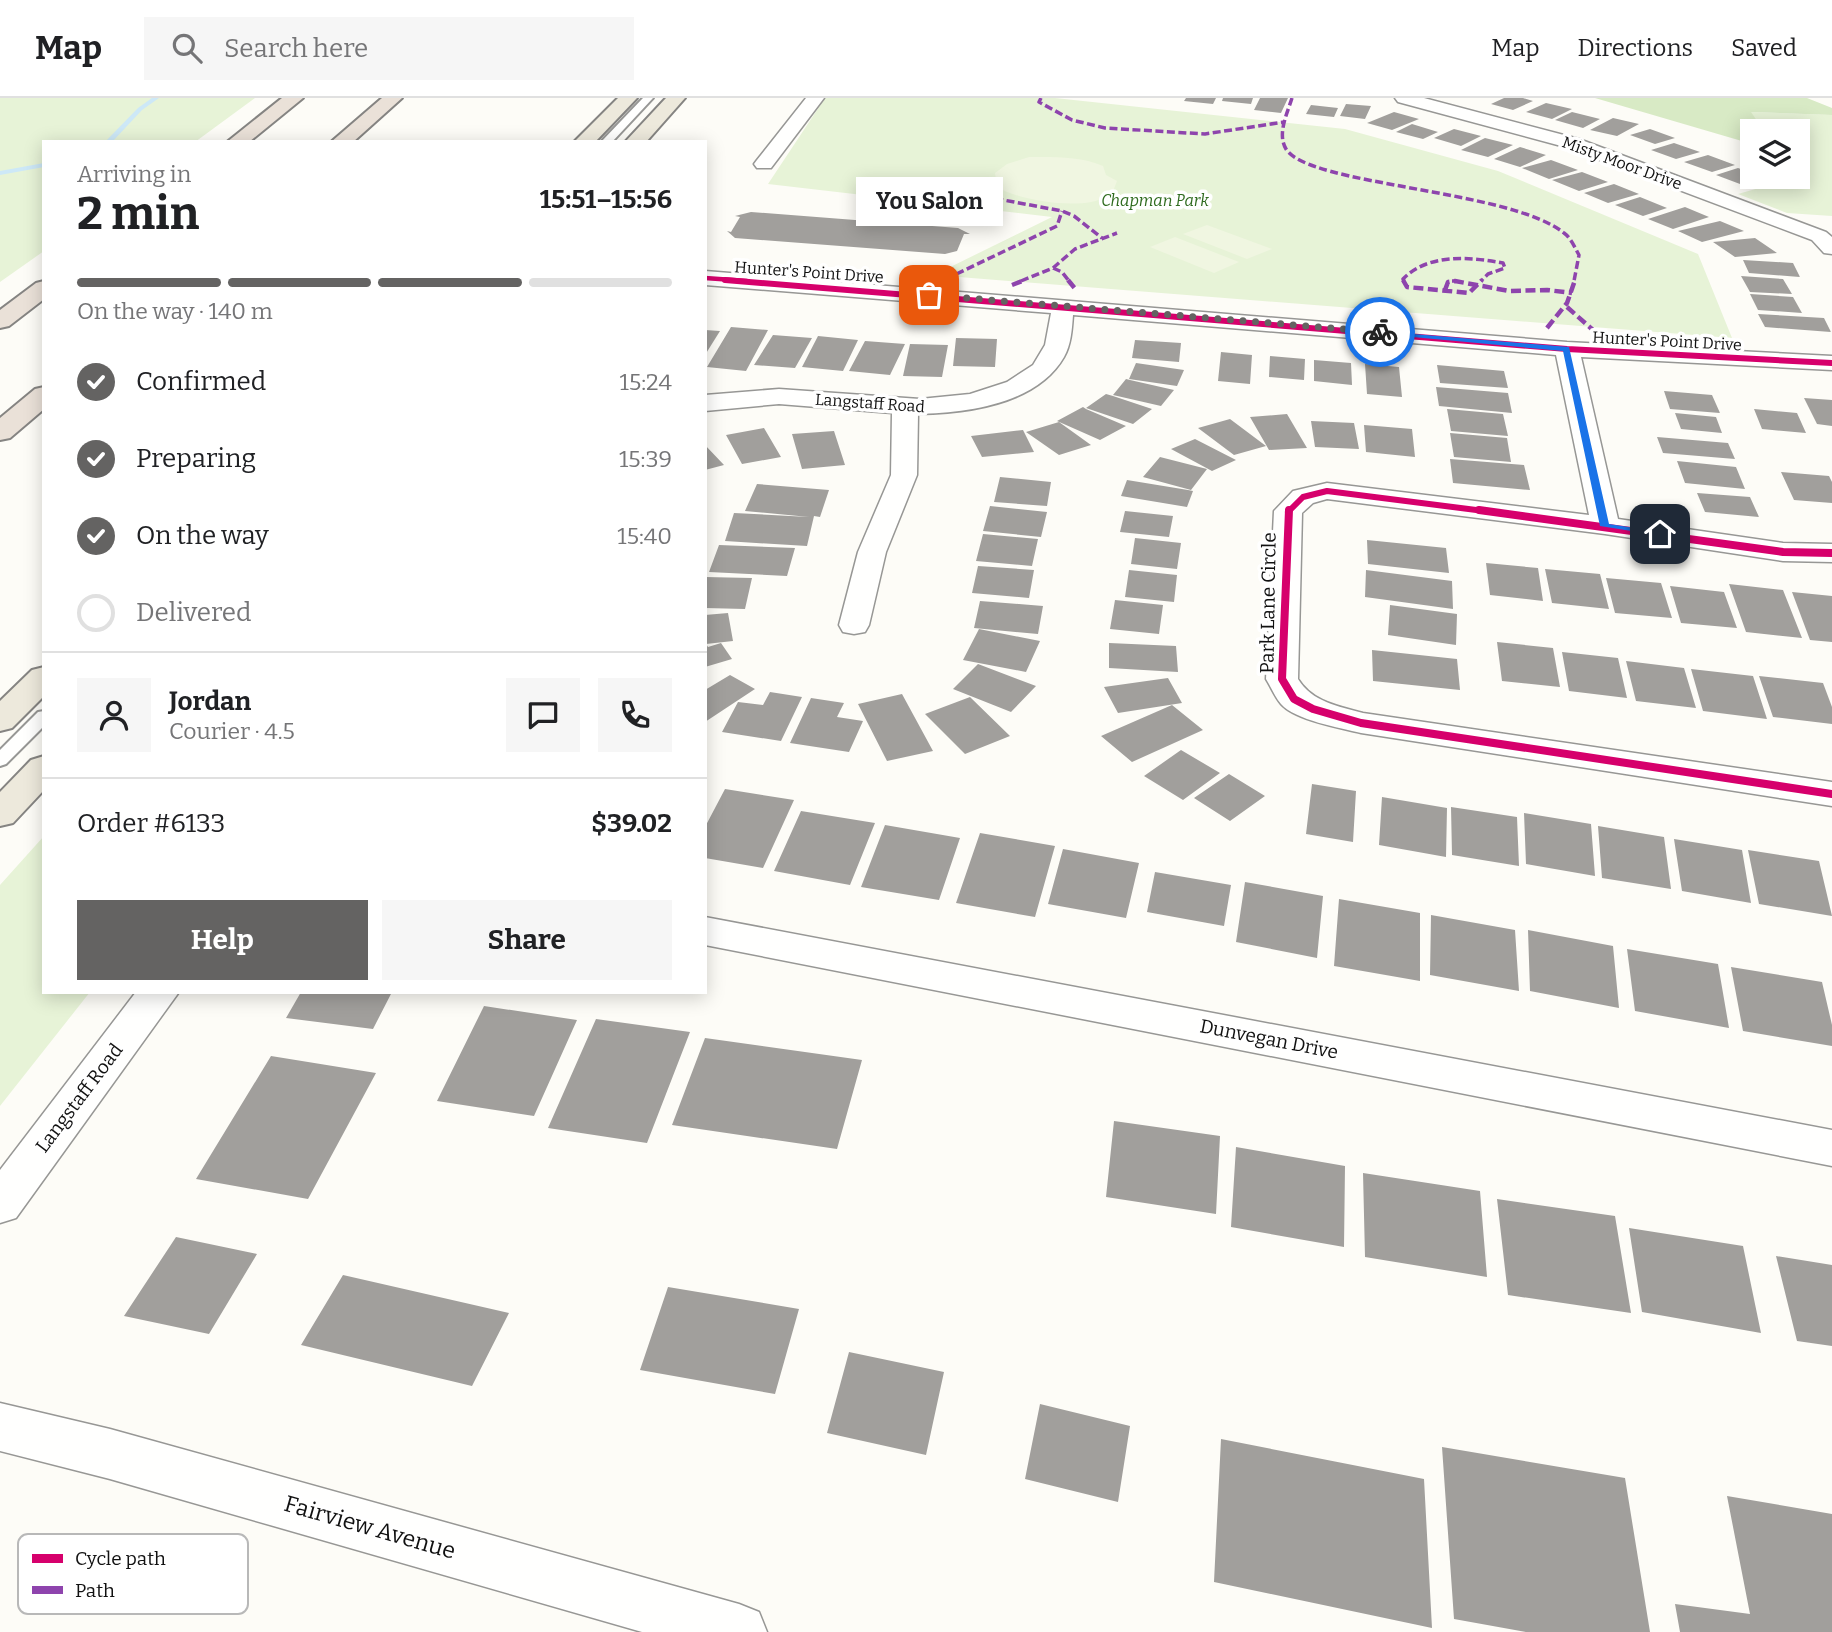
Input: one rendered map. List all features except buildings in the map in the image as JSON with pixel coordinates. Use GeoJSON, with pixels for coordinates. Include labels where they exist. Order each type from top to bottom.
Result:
{"type":"FeatureCollection","features":[{"type":"Feature","properties":{"kind":"highway"},"geometry":{"type":"LineString","coordinates":[[240,140],[294,98]]}},
{"type":"Feature","properties":{"kind":"highway"},"geometry":{"type":"LineString","coordinates":[[343,140],[393,98]]}},
{"type":"Feature","properties":{"kind":"highway"},"geometry":{"type":"LineString","coordinates":[[0,321],[42,290]]}},
{"type":"Feature","properties":{"kind":"highway"},"geometry":{"type":"LineString","coordinates":[[0,432],[42,397]]}},
{"type":"Feature","properties":{"kind":"main road"},"geometry":{"type":"LineString","coordinates":[[586,140],[628,98]]}},
{"type":"Feature","properties":{"kind":"main road"},"geometry":{"type":"LineString","coordinates":[[637,140],[676,98]]}},
{"type":"Feature","properties":{"kind":"main road"},"geometry":{"type":"LineString","coordinates":[[0,720],[42,679]]}},
{"type":"Feature","properties":{"kind":"main road"},"geometry":{"type":"LineString","coordinates":[[0,814],[42,770]]}},
{"type":"Feature","properties":{"kind":"street"},"geometry":{"type":"LineString","coordinates":[[764,164],[815,98]]}},
{"type":"Feature","properties":{"kind":"street","name":"Misty Moor Drive"},"geometry":{"type":"LineString","coordinates":[[1404,98],[1572,143],[1819,236],[1832,248]]}},
{"type":"Feature","properties":{"kind":"street","name":"Hunter's Point Drive"},"geometry":{"type":"LineString","coordinates":[[707,278],[1567,349],[1832,363]]}},
{"type":"Feature","properties":{"kind":"street","name":"Langstaff Road"},"geometry":{"type":"LineString","coordinates":[[707,403],[743,398],[791,397],[905,408],[955,405],[1023,385],[1042,371],[1053,356],[1063,306]]}},
{"type":"Feature","properties":{"kind":"street"},"geometry":{"type":"LineString","coordinates":[[1567,349],[1605,526]]}},
{"type":"Feature","properties":{"kind":"street"},"geometry":{"type":"LineString","coordinates":[[854,625],[872,552],[904,475],[905,408]]}},
{"type":"Feature","properties":{"kind":"street","name":"Park Lane Circle"},"geometry":{"type":"LineString","coordinates":[[1832,553],[1783,552],[1605,526],[1327,491],[1303,497],[1288,511],[1282,679],[1294,699],[1313,709],[1361,723],[1832,794]]}},
{"type":"Feature","properties":{"kind":"street","name":"Dunvegan Drive"},"geometry":{"type":"LineString","coordinates":[[707,931],[1832,1148]]}},
{"type":"Feature","properties":{"kind":"street","name":"Langstaff Road"},"geometry":{"type":"LineString","coordinates":[[0,1204],[158,994]]}},
{"type":"Feature","properties":{"kind":"street","name":"Fairview Avenue"},"geometry":{"type":"LineString","coordinates":[[0,1427],[110,1454],[739,1632]]}},
{"type":"Feature","properties":{"kind":"lane"},"geometry":{"type":"LineString","coordinates":[[608,140],[648,98]]}},
{"type":"Feature","properties":{"kind":"lane"},"geometry":{"type":"LineString","coordinates":[[0,760],[42,718]]}},
{"type":"Feature","properties":{"kind":"green space"},"geometry":{"type":"Polygon","coordinates":[[[0,98],[255,98],[198,140],[42,140],[42,252],[0,282],[0,98]]]}},
{"type":"Feature","properties":{"kind":"green space","name":"Chapman Park"},"geometry":{"type":"Polygon","coordinates":[[[825,98],[1055,98],[1345,129],[1498,171],[1698,254],[1732,338],[934,275],[1052,217],[768,184],[825,98]]]}},
{"type":"Feature","properties":{"kind":"green space"},"geometry":{"type":"Polygon","coordinates":[[[1595,98],[1807,98],[1832,108],[1832,115],[1751,112],[1756,119],[1740,119],[1740,140],[1595,98]]]}},
{"type":"Feature","properties":{"kind":"green space"},"geometry":{"type":"Polygon","coordinates":[[[1750,112],[1832,115],[1832,216],[1787,213],[1738,194],[1755,189],[1810,189],[1810,119],[1755,119],[1750,112]]]}},
{"type":"Feature","properties":{"kind":"green space"},"geometry":{"type":"Polygon","coordinates":[[[1029,157],[1085,160],[1103,166],[1106,175],[1117,181],[1112,194],[1096,201],[1080,203],[1030,199],[997,187],[995,173],[1007,164],[1029,157]]]}},
{"type":"Feature","properties":{"kind":"green space"},"geometry":{"type":"Polygon","coordinates":[[[1207,225],[1272,249],[1247,259],[1183,234],[1207,225]]]}},
{"type":"Feature","properties":{"kind":"green space"},"geometry":{"type":"Polygon","coordinates":[[[1175,237],[1239,262],[1214,273],[1150,247],[1175,237]]]}},
{"type":"Feature","properties":{"kind":"green space"},"geometry":{"type":"Polygon","coordinates":[[[42,838],[42,994],[88,994],[0,1106],[0,885],[42,838]]]}},
{"type":"Feature","properties":{"kind":"waterway"},"geometry":{"type":"LineString","coordinates":[[110,140],[140,109],[156,98]]}},
{"type":"Feature","properties":{"kind":"waterway"},"geometry":{"type":"LineString","coordinates":[[0,173],[42,165]]}},
{"type":"Feature","properties":{"kind":"marked path"},"geometry":{"type":"LineString","coordinates":[[1041,98],[1039,102],[1072,120],[1105,128],[1205,134],[1284,122]]}},
{"type":"Feature","properties":{"kind":"marked path"},"geometry":{"type":"LineString","coordinates":[[1292,98],[1283,126],[1283,140],[1289,153],[1302,162],[1354,177],[1493,203],[1545,222],[1564,233],[1579,255],[1575,279],[1567,303],[1547,328]]}},
{"type":"Feature","properties":{"kind":"marked path"},"geometry":{"type":"LineString","coordinates":[[950,190],[1062,211],[1074,216],[1102,238]]}},
{"type":"Feature","properties":{"kind":"marked path"},"geometry":{"type":"LineString","coordinates":[[946,279],[1057,226],[1062,211]]}},
{"type":"Feature","properties":{"kind":"marked path"},"geometry":{"type":"LineString","coordinates":[[1012,285],[1053,268],[1075,249],[1117,233]]}},
{"type":"Feature","properties":{"kind":"marked path"},"geometry":{"type":"LineString","coordinates":[[1470,257],[1503,263],[1505,268],[1488,274],[1469,293],[1407,287],[1403,279],[1416,268],[1425,265],[1470,257]]}},
{"type":"Feature","properties":{"kind":"marked path"},"geometry":{"type":"LineString","coordinates":[[1053,268],[1062,272],[1077,291]]}},
{"type":"Feature","properties":{"kind":"marked path"},"geometry":{"type":"LineString","coordinates":[[1445,290],[1448,282],[1455,281],[1509,291],[1547,290],[1572,293]]}},
{"type":"Feature","properties":{"kind":"marked path"},"geometry":{"type":"LineString","coordinates":[[1567,307],[1593,330]]}},
{"type":"Feature","properties":{"kind":"cycle path"},"geometry":{"type":"LineString","coordinates":[[707,278],[1567,349],[1832,363]]}},
{"type":"Feature","properties":{"kind":"cycle path"},"geometry":{"type":"LineString","coordinates":[[1832,553],[1783,552],[1605,526],[1327,491],[1303,497],[1288,511],[1282,679],[1294,699],[1313,709],[1361,723],[1832,794]]}},
{"type":"Feature","properties":{"kind":"way so far"},"geometry":{"type":"LineString","coordinates":[[929,295],[1380,332]]}},
{"type":"Feature","properties":{"kind":"place","name":"You Salon"},"geometry":{"type":"Point","coordinates":[929,295]}},
{"type":"Feature","properties":{"kind":"route"},"geometry":{"type":"LineString","coordinates":[[1380,332],[1567,349],[1605,526],[1660,534]]}}]}
